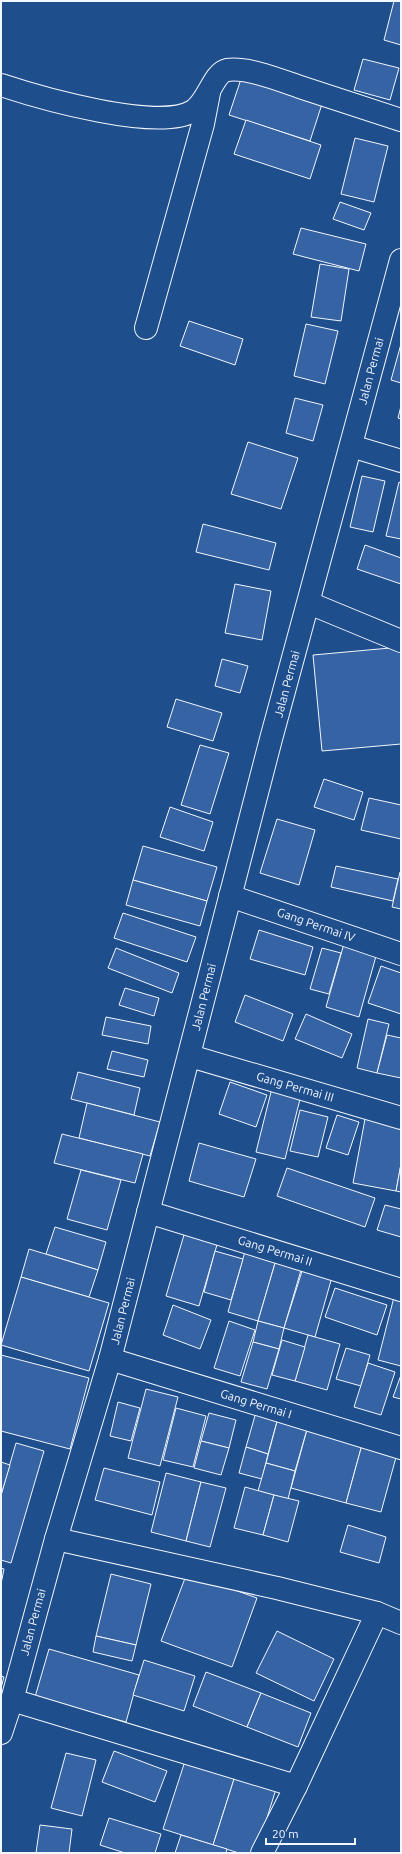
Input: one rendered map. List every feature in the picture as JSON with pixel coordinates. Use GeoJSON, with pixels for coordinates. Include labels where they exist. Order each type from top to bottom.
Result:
{"type":"FeatureCollection","features":[{"type":"Feature","properties":{"kind":"street"},"geometry":{"type":"LineString","coordinates":[[146,328],[203,124],[210,92],[217,75],[226,70],[242,71],[273,78],[401,120]]}},
{"type":"Feature","properties":{"kind":"street"},"geometry":{"type":"LineString","coordinates":[[1,85],[110,113],[171,118],[181,116],[194,110],[210,92]]}},
{"type":"Feature","properties":{"kind":"street","name":"Jalan Permai"},"geometry":{"type":"LineString","coordinates":[[1,1733],[12,1700],[56,1539],[110,1359],[190,1056],[230,896],[351,446],[398,286],[401,260]]}},
{"type":"Feature","properties":{"kind":"street"},"geometry":{"type":"LineString","coordinates":[[351,446],[401,461]]}},
{"type":"Feature","properties":{"kind":"street"},"geometry":{"type":"LineString","coordinates":[[309,603],[401,641]]}},
{"type":"Feature","properties":{"kind":"street","name":"Gang Permai IV"},"geometry":{"type":"LineString","coordinates":[[230,896],[401,954]]}},
{"type":"Feature","properties":{"kind":"street","name":"Gang Permai III"},"geometry":{"type":"LineString","coordinates":[[190,1056],[401,1118]]}},
{"type":"Feature","properties":{"kind":"street","name":"Gang Permai II"},"geometry":{"type":"LineString","coordinates":[[148,1212],[401,1290]]}},
{"type":"Feature","properties":{"kind":"street","name":"Gang Permai I"},"geometry":{"type":"LineString","coordinates":[[110,1359],[401,1448]]}},
{"type":"Feature","properties":{"kind":"street"},"geometry":{"type":"LineString","coordinates":[[56,1539],[277,1588],[377,1613],[401,1623]]}},
{"type":"Feature","properties":{"kind":"street"},"geometry":{"type":"LineString","coordinates":[[262,1853],[296,1786],[377,1613]]}},
{"type":"Feature","properties":{"kind":"street"},"geometry":{"type":"LineString","coordinates":[[12,1700],[296,1786]]}},
{"type":"Feature","properties":{"kind":"building"},"geometry":{"type":"Polygon","coordinates":[[[394,1],[401,1],[401,45],[384,40],[394,1]]]}},
{"type":"Feature","properties":{"kind":"building"},"geometry":{"type":"Polygon","coordinates":[[[363,59],[399,68],[390,100],[354,90],[363,59]]]}},
{"type":"Feature","properties":{"kind":"building"},"geometry":{"type":"Polygon","coordinates":[[[241,79],[322,104],[310,141],[229,115],[241,79]]]}},
{"type":"Feature","properties":{"kind":"building"},"geometry":{"type":"Polygon","coordinates":[[[246,120],[321,145],[310,179],[234,154],[246,120]]]}},
{"type":"Feature","properties":{"kind":"building"},"geometry":{"type":"Polygon","coordinates":[[[355,138],[388,146],[374,202],[341,194],[355,138]]]}},
{"type":"Feature","properties":{"kind":"building"},"geometry":{"type":"Polygon","coordinates":[[[340,202],[371,213],[364,230],[333,219],[340,202]]]}},
{"type":"Feature","properties":{"kind":"building"},"geometry":{"type":"Polygon","coordinates":[[[301,228],[366,244],[359,271],[293,254],[301,228]]]}},
{"type":"Feature","properties":{"kind":"building"},"geometry":{"type":"Polygon","coordinates":[[[320,264],[349,269],[341,321],[311,317],[320,264]]]}},
{"type":"Feature","properties":{"kind":"building"},"geometry":{"type":"Polygon","coordinates":[[[189,321],[243,339],[235,365],[180,346],[189,321]]]}},
{"type":"Feature","properties":{"kind":"building"},"geometry":{"type":"Polygon","coordinates":[[[306,324],[338,331],[325,384],[294,376],[306,324]]]}},
{"type":"Feature","properties":{"kind":"building"},"geometry":{"type":"Polygon","coordinates":[[[401,344],[401,383],[391,380],[401,344]]]}},
{"type":"Feature","properties":{"kind":"building"},"geometry":{"type":"Polygon","coordinates":[[[295,398],[323,405],[313,441],[286,433],[295,398]]]}},
{"type":"Feature","properties":{"kind":"building"},"geometry":{"type":"Polygon","coordinates":[[[401,406],[401,419],[398,418],[401,406]]]}},
{"type":"Feature","properties":{"kind":"building"},"geometry":{"type":"Polygon","coordinates":[[[248,442],[298,458],[281,509],[231,494],[248,442]]]}},
{"type":"Feature","properties":{"kind":"building"},"geometry":{"type":"Polygon","coordinates":[[[362,476],[385,481],[373,532],[350,527],[362,476]]]}},
{"type":"Feature","properties":{"kind":"building"},"geometry":{"type":"Polygon","coordinates":[[[399,482],[401,483],[401,539],[386,536],[399,482]]]}},
{"type":"Feature","properties":{"kind":"building"},"geometry":{"type":"Polygon","coordinates":[[[203,524],[276,543],[269,570],[196,552],[203,524]]]}},
{"type":"Feature","properties":{"kind":"building"},"geometry":{"type":"Polygon","coordinates":[[[365,545],[401,558],[401,584],[357,569],[365,545]]]}},
{"type":"Feature","properties":{"kind":"building"},"geometry":{"type":"Polygon","coordinates":[[[235,584],[271,591],[262,640],[225,633],[235,584]]]}},
{"type":"Feature","properties":{"kind":"building"},"geometry":{"type":"Polygon","coordinates":[[[401,647],[401,744],[322,751],[313,655],[401,647]]]}},
{"type":"Feature","properties":{"kind":"building"},"geometry":{"type":"Polygon","coordinates":[[[222,659],[248,666],[240,693],[215,686],[222,659]]]}},
{"type":"Feature","properties":{"kind":"building"},"geometry":{"type":"Polygon","coordinates":[[[176,699],[222,713],[213,741],[167,727],[176,699]]]}},
{"type":"Feature","properties":{"kind":"building"},"geometry":{"type":"Polygon","coordinates":[[[200,745],[229,753],[210,814],[181,805],[200,745]]]}},
{"type":"Feature","properties":{"kind":"building"},"geometry":{"type":"Polygon","coordinates":[[[324,779],[363,792],[354,820],[314,807],[324,779]]]}},
{"type":"Feature","properties":{"kind":"building"},"geometry":{"type":"Polygon","coordinates":[[[369,798],[401,805],[401,839],[361,830],[369,798]]]}},
{"type":"Feature","properties":{"kind":"building"},"geometry":{"type":"Polygon","coordinates":[[[170,807],[213,822],[204,851],[160,837],[170,807]]]}},
{"type":"Feature","properties":{"kind":"building"},"geometry":{"type":"Polygon","coordinates":[[[277,819],[315,830],[299,885],[260,873],[277,819]]]}},
{"type":"Feature","properties":{"kind":"building"},"geometry":{"type":"Polygon","coordinates":[[[143,846],[217,867],[207,901],[133,880],[143,846]]]}},
{"type":"Feature","properties":{"kind":"building"},"geometry":{"type":"Polygon","coordinates":[[[336,866],[398,879],[393,901],[331,887],[336,866]]]}},
{"type":"Feature","properties":{"kind":"building"},"geometry":{"type":"Polygon","coordinates":[[[401,872],[401,909],[392,907],[401,872]]]}},
{"type":"Feature","properties":{"kind":"building"},"geometry":{"type":"Polygon","coordinates":[[[133,880],[207,901],[200,926],[126,905],[133,880]]]}},
{"type":"Feature","properties":{"kind":"building"},"geometry":{"type":"Polygon","coordinates":[[[123,913],[196,937],[187,962],[114,938],[123,913]]]}},
{"type":"Feature","properties":{"kind":"building"},"geometry":{"type":"Polygon","coordinates":[[[259,930],[313,947],[305,975],[250,959],[259,930]]]}},
{"type":"Feature","properties":{"kind":"building"},"geometry":{"type":"Polygon","coordinates":[[[345,940],[378,949],[359,1017],[326,1007],[345,940]]]}},
{"type":"Feature","properties":{"kind":"building"},"geometry":{"type":"Polygon","coordinates":[[[116,948],[179,973],[172,993],[108,968],[116,948]]]}},
{"type":"Feature","properties":{"kind":"building"},"geometry":{"type":"Polygon","coordinates":[[[322,948],[341,953],[329,994],[310,989],[322,948]]]}},
{"type":"Feature","properties":{"kind":"building"},"geometry":{"type":"Polygon","coordinates":[[[381,966],[401,973],[401,1014],[368,1003],[381,966]]]}},
{"type":"Feature","properties":{"kind":"building"},"geometry":{"type":"Polygon","coordinates":[[[125,988],[159,998],[154,1016],[119,1005],[125,988]]]}},
{"type":"Feature","properties":{"kind":"building"},"geometry":{"type":"Polygon","coordinates":[[[245,995],[293,1014],[283,1041],[235,1022],[245,995]]]}},
{"type":"Feature","properties":{"kind":"building"},"geometry":{"type":"Polygon","coordinates":[[[306,1014],[352,1034],[342,1058],[295,1039],[306,1014]]]}},
{"type":"Feature","properties":{"kind":"building"},"geometry":{"type":"Polygon","coordinates":[[[106,1017],[151,1026],[148,1044],[102,1035],[106,1017]]]}},
{"type":"Feature","properties":{"kind":"building"},"geometry":{"type":"Polygon","coordinates":[[[368,1019],[389,1024],[377,1073],[357,1068],[368,1019]]]}},
{"type":"Feature","properties":{"kind":"building"},"geometry":{"type":"Polygon","coordinates":[[[387,1035],[401,1038],[401,1078],[377,1073],[387,1035]]]}},
{"type":"Feature","properties":{"kind":"building"},"geometry":{"type":"Polygon","coordinates":[[[112,1051],[148,1060],[144,1077],[107,1069],[112,1051]]]}},
{"type":"Feature","properties":{"kind":"building"},"geometry":{"type":"Polygon","coordinates":[[[78,1072],[140,1088],[134,1115],[71,1099],[78,1072]]]}},
{"type":"Feature","properties":{"kind":"building"},"geometry":{"type":"Polygon","coordinates":[[[230,1082],[267,1095],[256,1127],[219,1114],[230,1082]]]}},
{"type":"Feature","properties":{"kind":"building"},"geometry":{"type":"Polygon","coordinates":[[[272,1088],[301,1095],[285,1159],[256,1152],[272,1088]]]}},
{"type":"Feature","properties":{"kind":"building"},"geometry":{"type":"Polygon","coordinates":[[[87,1103],[160,1122],[150,1156],[79,1138],[87,1103]]]}},
{"type":"Feature","properties":{"kind":"building"},"geometry":{"type":"Polygon","coordinates":[[[300,1110],[328,1117],[318,1157],[290,1151],[300,1110]]]}},
{"type":"Feature","properties":{"kind":"building"},"geometry":{"type":"Polygon","coordinates":[[[337,1115],[359,1122],[348,1155],[326,1148],[337,1115]]]}},
{"type":"Feature","properties":{"kind":"building"},"geometry":{"type":"Polygon","coordinates":[[[365,1119],[401,1126],[401,1164],[396,1191],[353,1183],[365,1119]]]}},
{"type":"Feature","properties":{"kind":"building"},"geometry":{"type":"Polygon","coordinates":[[[62,1134],[143,1154],[135,1183],[54,1163],[62,1134]]]}},
{"type":"Feature","properties":{"kind":"building"},"geometry":{"type":"Polygon","coordinates":[[[199,1143],[256,1159],[244,1197],[189,1181],[199,1143]]]}},
{"type":"Feature","properties":{"kind":"building"},"geometry":{"type":"Polygon","coordinates":[[[401,1164],[401,1192],[396,1191],[401,1164]]]}},
{"type":"Feature","properties":{"kind":"building"},"geometry":{"type":"Polygon","coordinates":[[[287,1168],[375,1198],[365,1227],[277,1196],[287,1168]]]}},
{"type":"Feature","properties":{"kind":"building"},"geometry":{"type":"Polygon","coordinates":[[[81,1170],[121,1180],[107,1230],[67,1219],[81,1170]]]}},
{"type":"Feature","properties":{"kind":"building"},"geometry":{"type":"Polygon","coordinates":[[[385,1205],[401,1209],[401,1237],[377,1230],[385,1205]]]}},
{"type":"Feature","properties":{"kind":"building"},"geometry":{"type":"Polygon","coordinates":[[[55,1227],[106,1242],[98,1270],[46,1254],[55,1227]]]}},
{"type":"Feature","properties":{"kind":"building"},"geometry":{"type":"Polygon","coordinates":[[[186,1228],[219,1238],[199,1306],[166,1296],[186,1228]]]}},
{"type":"Feature","properties":{"kind":"building"},"geometry":{"type":"Polygon","coordinates":[[[247,1244],[278,1253],[258,1321],[228,1312],[247,1244]]]}},
{"type":"Feature","properties":{"kind":"building"},"geometry":{"type":"Polygon","coordinates":[[[29,1249],[98,1270],[89,1297],[21,1277],[29,1249]]]}},
{"type":"Feature","properties":{"kind":"building"},"geometry":{"type":"Polygon","coordinates":[[[215,1251],[243,1259],[231,1300],[204,1292],[215,1251]]]}},
{"type":"Feature","properties":{"kind":"building"},"geometry":{"type":"Polygon","coordinates":[[[278,1253],[304,1260],[284,1328],[258,1321],[278,1253]]]}},
{"type":"Feature","properties":{"kind":"building"},"geometry":{"type":"Polygon","coordinates":[[[303,1268],[332,1277],[315,1337],[284,1328],[303,1268]]]}},
{"type":"Feature","properties":{"kind":"building"},"geometry":{"type":"Polygon","coordinates":[[[21,1277],[109,1303],[89,1371],[1,1345],[21,1277]]]}},
{"type":"Feature","properties":{"kind":"building"},"geometry":{"type":"Polygon","coordinates":[[[335,1288],[387,1305],[377,1335],[325,1317],[335,1288]]]}},
{"type":"Feature","properties":{"kind":"building"},"geometry":{"type":"Polygon","coordinates":[[[395,1293],[401,1294],[401,1366],[378,1360],[395,1293]]]}},
{"type":"Feature","properties":{"kind":"building"},"geometry":{"type":"Polygon","coordinates":[[[173,1305],[211,1320],[200,1349],[163,1335],[173,1305]]]}},
{"type":"Feature","properties":{"kind":"building"},"geometry":{"type":"Polygon","coordinates":[[[229,1321],[255,1330],[240,1376],[214,1368],[229,1321]]]}},
{"type":"Feature","properties":{"kind":"building"},"geometry":{"type":"Polygon","coordinates":[[[258,1321],[284,1328],[279,1349],[253,1342],[258,1321]]]}},
{"type":"Feature","properties":{"kind":"building"},"geometry":{"type":"Polygon","coordinates":[[[308,1335],[340,1344],[327,1390],[295,1381],[308,1335]]]}},
{"type":"Feature","properties":{"kind":"building"},"geometry":{"type":"Polygon","coordinates":[[[282,1340],[305,1347],[295,1381],[272,1375],[282,1340]]]}},
{"type":"Feature","properties":{"kind":"building"},"geometry":{"type":"Polygon","coordinates":[[[253,1342],[279,1349],[267,1389],[241,1382],[253,1342]]]}},
{"type":"Feature","properties":{"kind":"building"},"geometry":{"type":"Polygon","coordinates":[[[346,1348],[370,1355],[361,1386],[336,1379],[346,1348]]]}},
{"type":"Feature","properties":{"kind":"building"},"geometry":{"type":"Polygon","coordinates":[[[1,1355],[89,1378],[70,1449],[1,1431],[1,1355]]]}},
{"type":"Feature","properties":{"kind":"building"},"geometry":{"type":"Polygon","coordinates":[[[368,1363],[395,1372],[381,1415],[354,1407],[368,1363]]]}},
{"type":"Feature","properties":{"kind":"building"},"geometry":{"type":"Polygon","coordinates":[[[401,1375],[401,1399],[393,1397],[401,1375]]]}},
{"type":"Feature","properties":{"kind":"building"},"geometry":{"type":"Polygon","coordinates":[[[146,1389],[178,1397],[160,1466],[128,1458],[146,1389]]]}},
{"type":"Feature","properties":{"kind":"building"},"geometry":{"type":"Polygon","coordinates":[[[118,1402],[140,1408],[131,1441],[110,1436],[118,1402]]]}},
{"type":"Feature","properties":{"kind":"building"},"geometry":{"type":"Polygon","coordinates":[[[176,1408],[206,1416],[193,1467],[163,1460],[176,1408]]]}},
{"type":"Feature","properties":{"kind":"building"},"geometry":{"type":"Polygon","coordinates":[[[256,1412],[278,1418],[268,1454],[246,1447],[256,1412]]]}},
{"type":"Feature","properties":{"kind":"building"},"geometry":{"type":"Polygon","coordinates":[[[209,1413],[236,1420],[229,1448],[201,1441],[209,1413]]]}},
{"type":"Feature","properties":{"kind":"building"},"geometry":{"type":"Polygon","coordinates":[[[278,1418],[308,1426],[295,1471],[266,1463],[278,1418]]]}},
{"type":"Feature","properties":{"kind":"building"},"geometry":{"type":"Polygon","coordinates":[[[308,1426],[363,1441],[346,1503],[291,1488],[308,1426]]]}},
{"type":"Feature","properties":{"kind":"building"},"geometry":{"type":"Polygon","coordinates":[[[201,1441],[229,1448],[221,1475],[194,1468],[201,1441]]]}},
{"type":"Feature","properties":{"kind":"building"},"geometry":{"type":"Polygon","coordinates":[[[363,1441],[398,1450],[381,1512],[346,1503],[363,1441]]]}},
{"type":"Feature","properties":{"kind":"building"},"geometry":{"type":"Polygon","coordinates":[[[16,1443],[44,1451],[11,1563],[1,1560],[1,1495],[16,1443]]]}},
{"type":"Feature","properties":{"kind":"building"},"geometry":{"type":"Polygon","coordinates":[[[246,1447],[268,1454],[262,1479],[239,1473],[246,1447]]]}},
{"type":"Feature","properties":{"kind":"building"},"geometry":{"type":"Polygon","coordinates":[[[1,1462],[10,1465],[1,1495],[1,1462]]]}},
{"type":"Feature","properties":{"kind":"building"},"geometry":{"type":"Polygon","coordinates":[[[266,1463],[295,1471],[288,1499],[258,1491],[266,1463]]]}},
{"type":"Feature","properties":{"kind":"building"},"geometry":{"type":"Polygon","coordinates":[[[104,1468],[160,1482],[152,1515],[95,1500],[104,1468]]]}},
{"type":"Feature","properties":{"kind":"building"},"geometry":{"type":"Polygon","coordinates":[[[166,1473],[201,1482],[186,1541],[151,1532],[166,1473]]]}},
{"type":"Feature","properties":{"kind":"building"},"geometry":{"type":"Polygon","coordinates":[[[201,1482],[226,1488],[210,1547],[186,1541],[201,1482]]]}},
{"type":"Feature","properties":{"kind":"building"},"geometry":{"type":"Polygon","coordinates":[[[245,1487],[274,1495],[263,1535],[234,1528],[245,1487]]]}},
{"type":"Feature","properties":{"kind":"building"},"geometry":{"type":"Polygon","coordinates":[[[274,1495],[299,1501],[288,1542],[263,1535],[274,1495]]]}},
{"type":"Feature","properties":{"kind":"building"},"geometry":{"type":"Polygon","coordinates":[[[348,1525],[386,1537],[379,1563],[340,1552],[348,1525]]]}},
{"type":"Feature","properties":{"kind":"building"},"geometry":{"type":"Polygon","coordinates":[[[1,1568],[4,1569],[1,1584],[1,1568]]]}},
{"type":"Feature","properties":{"kind":"building"},"geometry":{"type":"Polygon","coordinates":[[[187,1573],[257,1598],[232,1667],[161,1641],[187,1573]]]}},
{"type":"Feature","properties":{"kind":"building"},"geometry":{"type":"Polygon","coordinates":[[[111,1574],[151,1584],[136,1645],[96,1636],[111,1574]]]}},
{"type":"Feature","properties":{"kind":"building"},"geometry":{"type":"Polygon","coordinates":[[[277,1631],[334,1659],[314,1701],[256,1673],[277,1631]]]}},
{"type":"Feature","properties":{"kind":"building"},"geometry":{"type":"Polygon","coordinates":[[[96,1636],[136,1645],[132,1661],[93,1652],[96,1636]]]}},
{"type":"Feature","properties":{"kind":"building"},"geometry":{"type":"Polygon","coordinates":[[[49,1649],[139,1675],[126,1722],[35,1697],[49,1649]]]}},
{"type":"Feature","properties":{"kind":"building"},"geometry":{"type":"Polygon","coordinates":[[[144,1660],[195,1676],[184,1711],[133,1695],[144,1660]]]}},
{"type":"Feature","properties":{"kind":"building"},"geometry":{"type":"Polygon","coordinates":[[[206,1672],[261,1693],[247,1727],[193,1706],[206,1672]]]}},
{"type":"Feature","properties":{"kind":"building"},"geometry":{"type":"Polygon","coordinates":[[[1,1676],[4,1677],[1,1688],[1,1676]]]}},
{"type":"Feature","properties":{"kind":"building"},"geometry":{"type":"Polygon","coordinates":[[[261,1693],[311,1713],[298,1747],[247,1727],[261,1693]]]}},
{"type":"Feature","properties":{"kind":"building"},"geometry":{"type":"Polygon","coordinates":[[[114,1751],[167,1771],[155,1802],[102,1782],[114,1751]]]}},
{"type":"Feature","properties":{"kind":"building"},"geometry":{"type":"Polygon","coordinates":[[[66,1753],[96,1760],[82,1816],[51,1808],[66,1753]]]}},
{"type":"Feature","properties":{"kind":"building"},"geometry":{"type":"Polygon","coordinates":[[[185,1761],[235,1776],[213,1845],[163,1829],[185,1761]]]}},
{"type":"Feature","properties":{"kind":"building"},"geometry":{"type":"Polygon","coordinates":[[[235,1776],[276,1789],[256,1853],[239,1853],[213,1845],[235,1776]]]}},
{"type":"Feature","properties":{"kind":"building"},"geometry":{"type":"Polygon","coordinates":[[[109,1818],[161,1834],[155,1853],[125,1853],[100,1845],[109,1818]]]}},
{"type":"Feature","properties":{"kind":"building"},"geometry":{"type":"Polygon","coordinates":[[[40,1825],[72,1829],[69,1853],[36,1853],[40,1825]]]}},
{"type":"Feature","properties":{"kind":"building"},"geometry":{"type":"Polygon","coordinates":[[[181,1835],[227,1849],[226,1853],[175,1853],[181,1835]]]}}]}
